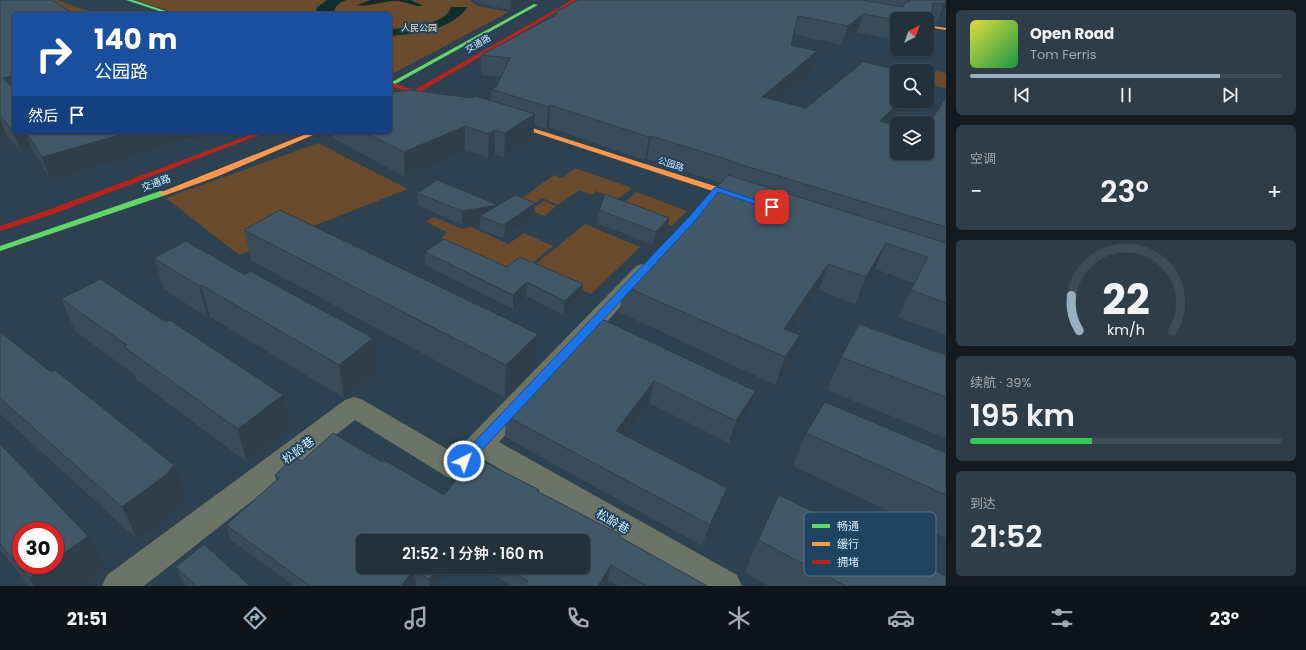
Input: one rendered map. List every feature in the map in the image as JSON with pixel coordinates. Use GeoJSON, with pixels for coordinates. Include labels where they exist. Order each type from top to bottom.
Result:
{"type":"FeatureCollection","features":[{"type":"Feature","properties":{"kind":"main road"},"geometry":{"type":"LineString","coordinates":[[128,0],[167,12]]}},
{"type":"Feature","properties":{"kind":"main road","name":"交通路"},"geometry":{"type":"LineString","coordinates":[[392,83],[546,0]]}},
{"type":"Feature","properties":{"kind":"main road","name":"交通路"},"geometry":{"type":"LineString","coordinates":[[392,101],[415,92],[575,0]]}},
{"type":"Feature","properties":{"kind":"main road"},"geometry":{"type":"LineString","coordinates":[[934,23],[946,25]]}},
{"type":"Feature","properties":{"kind":"main road"},"geometry":{"type":"LineString","coordinates":[[934,27],[946,29]]}},
{"type":"Feature","properties":{"kind":"main road"},"geometry":{"type":"LineString","coordinates":[[392,84],[445,102]]}},
{"type":"Feature","properties":{"kind":"main road","name":"公园路"},"geometry":{"type":"LineString","coordinates":[[496,118],[753,201]]}},
{"type":"Feature","properties":{"kind":"main road","name":"交通路"},"geometry":{"type":"LineString","coordinates":[[0,228],[48,213],[259,134]]}},
{"type":"Feature","properties":{"kind":"main road","name":"交通路"},"geometry":{"type":"LineString","coordinates":[[0,249],[213,175],[312,134]]}},
{"type":"Feature","properties":{"kind":"street"},"geometry":{"type":"LineString","coordinates":[[700,210],[717,189]]}},
{"type":"Feature","properties":{"kind":"street","name":"松龄巷"},"geometry":{"type":"LineString","coordinates":[[119,586],[354,407],[457,469],[659,254]]}},
{"type":"Feature","properties":{"kind":"street","name":"松龄巷"},"geometry":{"type":"LineString","coordinates":[[480,444],[725,586]]}},
{"type":"Feature","properties":{"kind":"green space"},"geometry":{"type":"Polygon","coordinates":[[[57,0],[91,12],[62,12],[39,3],[57,0]]]}},
{"type":"Feature","properties":{"kind":"green space","name":"人民公园"},"geometry":{"type":"Polygon","coordinates":[[[135,0],[472,0],[470,1],[478,6],[509,12],[392,74],[392,12],[173,12],[135,0]]]}},
{"type":"Feature","properties":{"kind":"green space"},"geometry":{"type":"Polygon","coordinates":[[[936,71],[946,73],[946,88],[934,85],[934,74],[936,71]]]}},
{"type":"Feature","properties":{"kind":"green space"},"geometry":{"type":"Polygon","coordinates":[[[318,143],[408,189],[239,255],[166,198],[318,143]]]}},
{"type":"Feature","properties":{"kind":"green space"},"geometry":{"type":"Polygon","coordinates":[[[575,168],[632,188],[617,200],[596,191],[591,195],[579,190],[558,205],[542,198],[533,205],[519,200],[554,175],[562,178],[575,168]]]}},
{"type":"Feature","properties":{"kind":"green space"},"geometry":{"type":"Polygon","coordinates":[[[637,192],[687,211],[672,226],[621,205],[637,192]]]}},
{"type":"Feature","properties":{"kind":"green space"},"geometry":{"type":"Polygon","coordinates":[[[544,201],[556,206],[545,216],[516,206],[520,202],[535,207],[544,201]]]}},
{"type":"Feature","properties":{"kind":"green space"},"geometry":{"type":"Polygon","coordinates":[[[434,217],[462,229],[471,227],[508,244],[524,233],[553,246],[525,269],[512,273],[441,238],[447,232],[426,222],[434,217]]]}},
{"type":"Feature","properties":{"kind":"green space"},"geometry":{"type":"Polygon","coordinates":[[[585,224],[640,247],[591,294],[532,267],[585,224]]]}},
{"type":"Feature","properties":{"kind":"shaded area"},"geometry":{"type":"Polygon","coordinates":[[[327,0],[346,0],[337,5],[334,12],[316,12],[317,7],[327,0]]]}},
{"type":"Feature","properties":{"kind":"shaded area"},"geometry":{"type":"Polygon","coordinates":[[[371,0],[411,0],[423,6],[416,6],[395,1],[357,5],[371,0]]]}},
{"type":"Feature","properties":{"kind":"shaded area"},"geometry":{"type":"Polygon","coordinates":[[[451,7],[468,7],[461,15],[443,26],[422,32],[392,36],[392,29],[406,28],[434,22],[448,13],[451,7]]]}},
{"type":"Feature","properties":{"kind":"building"},"geometry":{"type":"Polygon","coordinates":[[[0,0],[52,0],[71,12],[12,12],[12,76],[3,78],[12,87],[12,130],[0,116],[0,0]]]}},
{"type":"Feature","properties":{"kind":"building"},"geometry":{"type":"Polygon","coordinates":[[[578,0],[862,0],[903,7],[905,3],[910,1],[908,0],[946,0],[944,4],[933,3],[932,12],[890,12],[890,19],[863,14],[848,26],[798,16],[791,45],[817,51],[762,97],[806,108],[863,62],[890,68],[890,108],[893,108],[880,121],[890,124],[890,160],[934,160],[934,116],[946,97],[946,227],[651,136],[649,137],[550,105],[548,107],[491,89],[496,87],[510,58],[481,55],[558,14],[554,13],[578,0]]]}},
{"type":"Feature","properties":{"kind":"building"},"geometry":{"type":"Polygon","coordinates":[[[411,90],[471,98],[476,96],[535,114],[505,133],[495,130],[489,134],[465,126],[404,152],[368,134],[392,134],[392,92],[411,90]]]}},
{"type":"Feature","properties":{"kind":"building"},"geometry":{"type":"Polygon","coordinates":[[[27,134],[123,134],[42,157],[27,134]]]}},
{"type":"Feature","properties":{"kind":"building"},"geometry":{"type":"Polygon","coordinates":[[[728,175],[946,243],[946,303],[911,290],[928,257],[886,243],[866,277],[828,264],[784,329],[800,335],[785,357],[624,286],[728,175]]]}},
{"type":"Feature","properties":{"kind":"building"},"geometry":{"type":"Polygon","coordinates":[[[437,180],[498,205],[462,211],[417,193],[437,180]]]}},
{"type":"Feature","properties":{"kind":"building"},"geometry":{"type":"Polygon","coordinates":[[[605,194],[669,218],[656,232],[599,210],[605,194]]]}},
{"type":"Feature","properties":{"kind":"building"},"geometry":{"type":"Polygon","coordinates":[[[515,195],[535,203],[505,224],[500,224],[480,216],[515,195]]]}},
{"type":"Feature","properties":{"kind":"building"},"geometry":{"type":"Polygon","coordinates":[[[280,210],[538,334],[506,365],[244,230],[280,210]]]}},
{"type":"Feature","properties":{"kind":"building"},"geometry":{"type":"Polygon","coordinates":[[[444,239],[507,267],[520,257],[583,284],[565,301],[527,282],[513,295],[425,252],[444,239]]]}},
{"type":"Feature","properties":{"kind":"building"},"geometry":{"type":"Polygon","coordinates":[[[186,241],[245,275],[250,271],[373,338],[339,365],[201,285],[199,286],[154,258],[186,241]]]}},
{"type":"Feature","properties":{"kind":"building"},"geometry":{"type":"Polygon","coordinates":[[[100,279],[166,322],[170,320],[283,395],[238,429],[124,347],[127,345],[61,299],[100,279]]]}},
{"type":"Feature","properties":{"kind":"building"},"geometry":{"type":"Polygon","coordinates":[[[600,318],[755,391],[736,421],[654,381],[616,431],[727,488],[710,525],[506,416],[600,318]]]}},
{"type":"Feature","properties":{"kind":"building"},"geometry":{"type":"Polygon","coordinates":[[[859,324],[946,355],[946,397],[841,357],[859,324]]]}},
{"type":"Feature","properties":{"kind":"building"},"geometry":{"type":"Polygon","coordinates":[[[0,332],[51,372],[55,370],[174,465],[167,474],[122,507],[0,398],[0,332]]]}},
{"type":"Feature","properties":{"kind":"building"},"geometry":{"type":"Polygon","coordinates":[[[825,402],[946,453],[946,495],[806,433],[825,402]]]}},
{"type":"Feature","properties":{"kind":"building"},"geometry":{"type":"Polygon","coordinates":[[[333,433],[382,462],[384,460],[444,495],[475,457],[621,535],[620,537],[707,586],[647,586],[611,565],[598,586],[525,586],[528,581],[516,574],[590,574],[590,534],[356,534],[356,574],[411,574],[401,586],[310,586],[226,525],[279,478],[275,475],[294,457],[302,461],[333,433]]]}},
{"type":"Feature","properties":{"kind":"building"},"geometry":{"type":"Polygon","coordinates":[[[0,444],[88,536],[64,553],[64,522],[12,522],[12,558],[0,544],[0,444]]]}},
{"type":"Feature","properties":{"kind":"building"},"geometry":{"type":"Polygon","coordinates":[[[779,495],[814,512],[804,512],[804,564],[758,540],[779,495]]]}},
{"type":"Feature","properties":{"kind":"building"},"geometry":{"type":"Polygon","coordinates":[[[204,544],[250,586],[196,586],[176,567],[204,544]]]}},
{"type":"Feature","properties":{"kind":"building"},"geometry":{"type":"Polygon","coordinates":[[[936,571],[946,576],[946,586],[846,586],[827,576],[936,576],[936,571]]]}},
{"type":"Feature","properties":{"kind":"building"},"geometry":{"type":"Polygon","coordinates":[[[26,574],[35,574],[29,578],[26,574]]]}},
{"type":"Feature","properties":{"kind":"building"},"geometry":{"type":"Polygon","coordinates":[[[421,574],[433,574],[429,579],[421,574]]]}},
{"type":"Feature","properties":{"kind":"traffic: fast"},"geometry":{"type":"LineString","coordinates":[[128,0],[167,12]]}},
{"type":"Feature","properties":{"kind":"traffic: fast"},"geometry":{"type":"LineString","coordinates":[[392,84],[536,5]]}},
{"type":"Feature","properties":{"kind":"traffic: fast"},"geometry":{"type":"LineString","coordinates":[[0,249],[163,193]]}},
{"type":"Feature","properties":{"kind":"traffic: slow"},"geometry":{"type":"LineString","coordinates":[[934,27],[946,29]]}},
{"type":"Feature","properties":{"kind":"traffic: slow"},"geometry":{"type":"LineString","coordinates":[[505,121],[743,198]]}},
{"type":"Feature","properties":{"kind":"traffic: slow"},"geometry":{"type":"LineString","coordinates":[[163,193],[213,175],[312,134]]}},
{"type":"Feature","properties":{"kind":"traffic: jam"},"geometry":{"type":"LineString","coordinates":[[392,101],[415,92],[575,0]]}},
{"type":"Feature","properties":{"kind":"traffic: jam"},"geometry":{"type":"LineString","coordinates":[[392,85],[436,99]]}},
{"type":"Feature","properties":{"kind":"traffic: jam"},"geometry":{"type":"LineString","coordinates":[[0,229],[48,213],[259,134]]}},
{"type":"Feature","properties":{"kind":"route"},"geometry":{"type":"LineString","coordinates":[[464,461],[691,220],[717,189],[772,207]]}}]}
